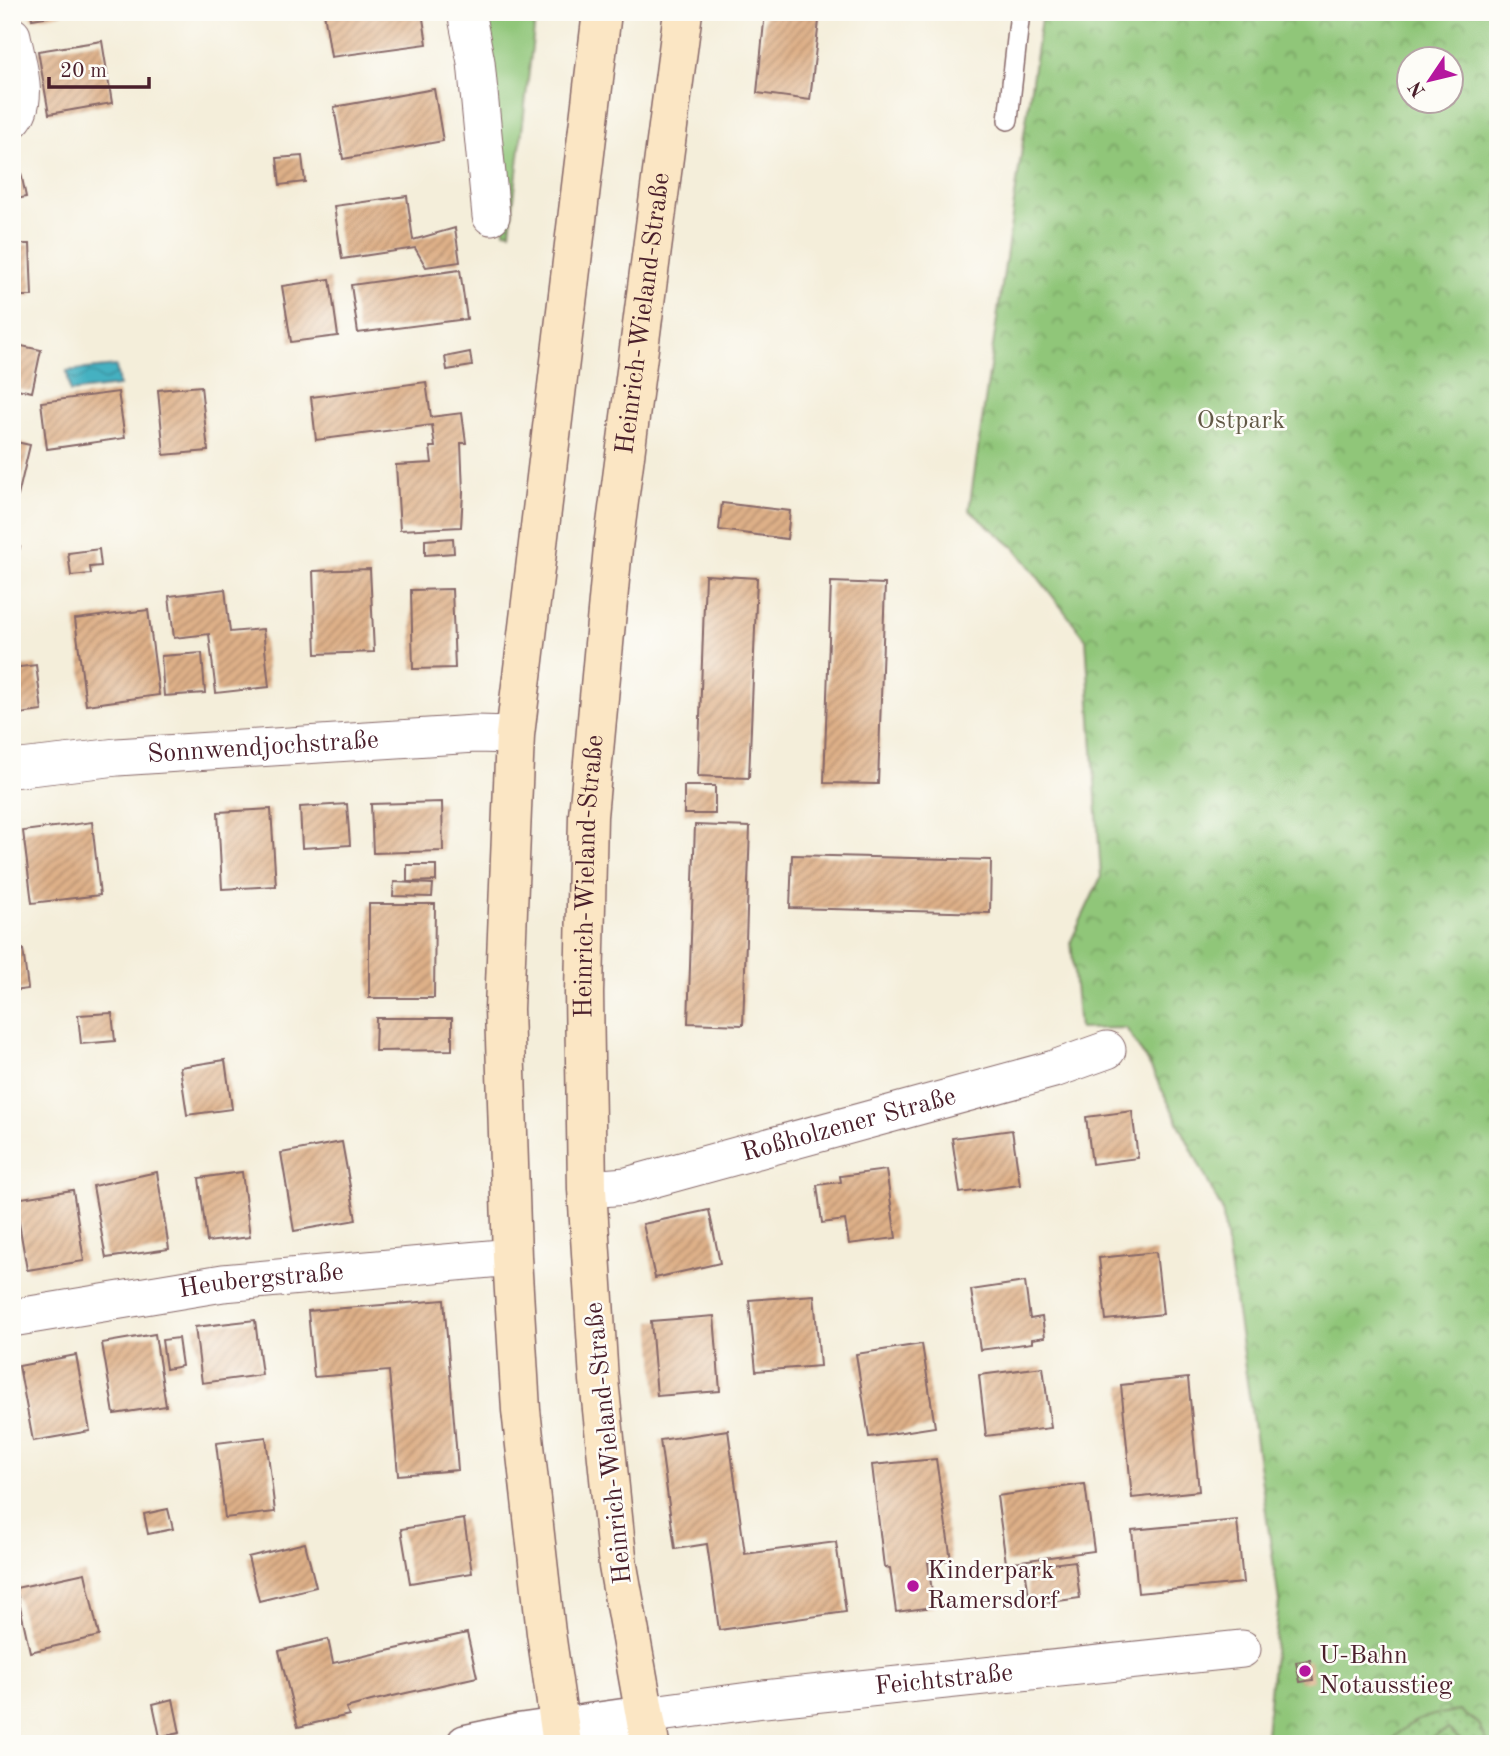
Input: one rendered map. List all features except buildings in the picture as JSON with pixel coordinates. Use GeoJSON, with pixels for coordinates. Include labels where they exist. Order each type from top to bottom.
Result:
{"type":"FeatureCollection","features":[{"type":"Feature","properties":{"kind":"main road"},"geometry":{"type":"LineString","coordinates":[[561,1736],[526,1464],[512,1257],[504,1009],[515,735],[602,12]]}},
{"type":"Feature","properties":{"kind":"main road","name":"Heinrich-Wieland-Straße"},"geometry":{"type":"LineString","coordinates":[[648,1730],[618,1566],[599,1380],[587,1189],[584,993],[588,816],[613,547],[683,12]]}},
{"type":"Feature","properties":{"kind":"street"},"geometry":{"type":"LineString","coordinates":[[467,12],[476,62],[491,216]]}},
{"type":"Feature","properties":{"kind":"street"},"geometry":{"type":"LineString","coordinates":[[12,36],[22,97],[17,115],[12,120]]}},
{"type":"Feature","properties":{"kind":"street","name":"Sonnwendjochstraße"},"geometry":{"type":"LineString","coordinates":[[12,769],[117,757],[475,734],[515,735]]}},
{"type":"Feature","properties":{"kind":"street","name":"Roßholzener Straße"},"geometry":{"type":"LineString","coordinates":[[587,1189],[627,1186],[1054,1069],[1107,1050]]}},
{"type":"Feature","properties":{"kind":"street","name":"Heubergstraße"},"geometry":{"type":"LineString","coordinates":[[12,1318],[223,1283],[512,1257]]}},
{"type":"Feature","properties":{"kind":"street","name":"Feichtstraße"},"geometry":{"type":"LineString","coordinates":[[648,1730],[764,1699],[1242,1648]]}},
{"type":"Feature","properties":{"kind":"street"},"geometry":{"type":"LineString","coordinates":[[466,1744],[519,1734],[561,1736],[648,1730]]}},
{"type":"Feature","properties":{"kind":"lane"},"geometry":{"type":"LineString","coordinates":[[1008,120],[1020,12]]}},
{"type":"Feature","properties":{"kind":"green space"},"geometry":{"type":"Polygon","coordinates":[[[480,12],[536,12],[510,232],[504,231],[480,12]]]}},
{"type":"Feature","properties":{"kind":"green space","name":"Ostpark"},"geometry":{"type":"Polygon","coordinates":[[[1042,12],[1498,12],[1498,1744],[1265,1744],[1279,1601],[1222,1210],[1150,1066],[1126,1028],[1079,1029],[1071,941],[1101,877],[1086,639],[1015,548],[969,510],[1042,12]]]}},
{"type":"Feature","properties":{"kind":"green space"},"geometry":{"type":"Polygon","coordinates":[[[1460,1711],[1479,1724],[1488,1744],[1466,1744],[1448,1729],[1420,1744],[1390,1744],[1403,1729],[1421,1719],[1460,1711]]]}},
{"type":"Feature","properties":{"kind":"water"},"geometry":{"type":"Polygon","coordinates":[[[116,366],[119,386],[70,392],[67,371],[116,366]]]}},
{"type":"Feature","properties":{"kind":"place","name":"Kinderpark Ramersdorf"},"geometry":{"type":"Point","coordinates":[913,1586]}},
{"type":"Feature","properties":{"kind":"place","name":"U-Bahn Notausstieg"},"geometry":{"type":"Point","coordinates":[1305,1671]}}]}
